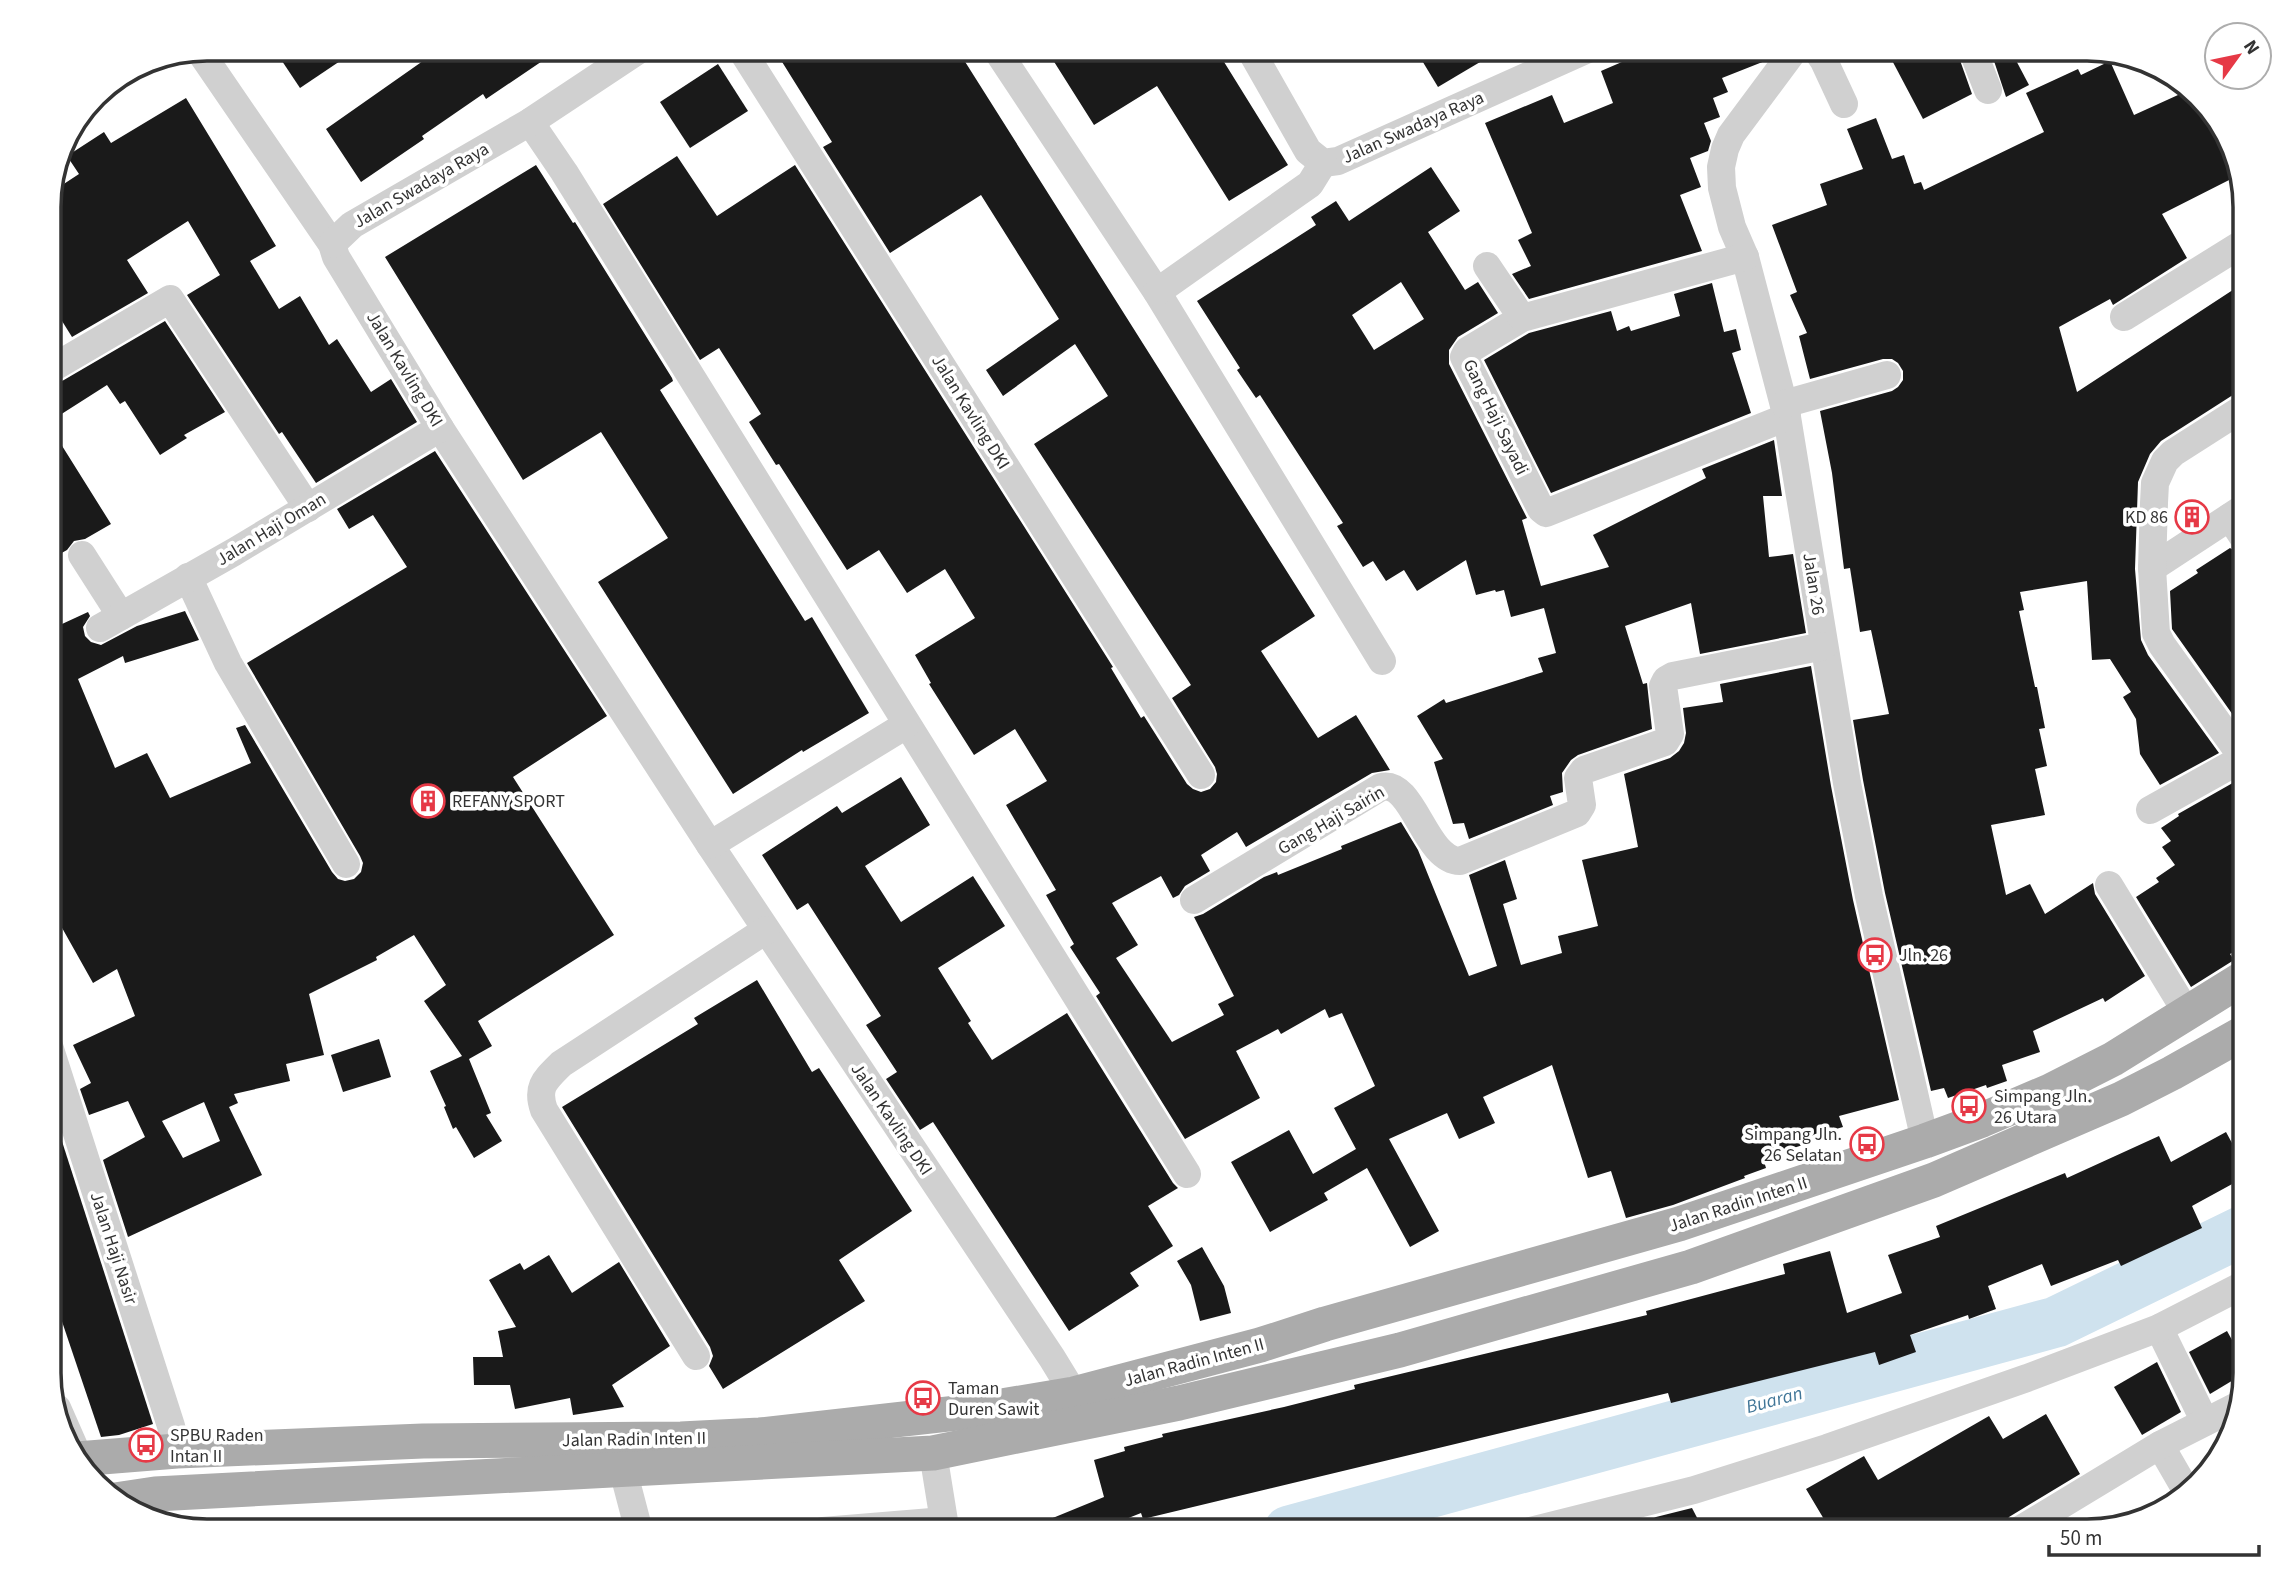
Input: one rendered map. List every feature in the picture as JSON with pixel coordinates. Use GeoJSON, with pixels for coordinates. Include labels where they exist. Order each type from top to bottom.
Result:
{"type":"FeatureCollection","features":[{"type":"Feature","properties":{"kind":"main road","name":"Jalan Radin Inten II"},"geometry":{"type":"LineString","coordinates":[[89,1458],[177,1451],[423,1441],[681,1439],[760,1435],[966,1412],[1074,1394],[1260,1345],[1325,1324],[1679,1224],[1925,1141],[2050,1091],[2113,1059],[2233,984]]}},
{"type":"Feature","properties":{"kind":"main road","name":"Jalan Radin Inten II"},"geometry":{"type":"LineString","coordinates":[[131,1497],[155,1493],[933,1453],[1179,1404],[1400,1350],[1691,1267],[1934,1180],[2121,1099],[2233,1039]]}},
{"type":"Feature","properties":{"kind":"main road"},"geometry":{"type":"LineString","coordinates":[[1679,1224],[1691,1267]]}},
{"type":"Feature","properties":{"kind":"street","name":"Jalan Swadaya Raya"},"geometry":{"type":"LineString","coordinates":[[1257,61],[1308,151],[1323,163],[1338,161],[1561,61]]}},
{"type":"Feature","properties":{"kind":"street","name":"Jalan 26"},"geometry":{"type":"LineString","coordinates":[[1786,61],[1731,135],[1721,167],[1722,188],[1732,227],[1745,257],[1786,410],[1824,646],[1869,896],[1925,1141]]}},
{"type":"Feature","properties":{"kind":"street"},"geometry":{"type":"LineString","coordinates":[[1824,61],[1844,104]]}},
{"type":"Feature","properties":{"kind":"street"},"geometry":{"type":"LineString","coordinates":[[1977,61],[1988,90]]}},
{"type":"Feature","properties":{"kind":"street"},"geometry":{"type":"LineString","coordinates":[[208,62],[332,244]]}},
{"type":"Feature","properties":{"kind":"street","name":"Jalan Swadaya Raya"},"geometry":{"type":"LineString","coordinates":[[332,244],[352,225],[530,122],[621,62]]}},
{"type":"Feature","properties":{"kind":"street","name":"Jalan Kavling DKI"},"geometry":{"type":"LineString","coordinates":[[749,62],[1201,775]]}},
{"type":"Feature","properties":{"kind":"street"},"geometry":{"type":"LineString","coordinates":[[1004,62],[1157,292],[1382,660]]}},
{"type":"Feature","properties":{"kind":"street"},"geometry":{"type":"LineString","coordinates":[[530,122],[1187,1174]]}},
{"type":"Feature","properties":{"kind":"street"},"geometry":{"type":"LineString","coordinates":[[1157,292],[1310,184],[1323,163]]}},
{"type":"Feature","properties":{"kind":"street","name":"Jalan Kavling DKI"},"geometry":{"type":"LineString","coordinates":[[332,244],[336,257],[440,428],[710,845],[1074,1394]]}},
{"type":"Feature","properties":{"kind":"street"},"geometry":{"type":"LineString","coordinates":[[2124,317],[2233,249]]}},
{"type":"Feature","properties":{"kind":"street","name":"Gang Haji Sayadi"},"geometry":{"type":"LineString","coordinates":[[1745,257],[1522,318],[1467,351],[1464,357],[1544,513],[1786,410]]}},
{"type":"Feature","properties":{"kind":"street"},"geometry":{"type":"LineString","coordinates":[[1487,266],[1522,318]]}},
{"type":"Feature","properties":{"kind":"street"},"geometry":{"type":"LineString","coordinates":[[62,362],[170,299],[308,508]]}},
{"type":"Feature","properties":{"kind":"street"},"geometry":{"type":"LineString","coordinates":[[1786,410],[1887,375]]}},
{"type":"Feature","properties":{"kind":"street"},"geometry":{"type":"LineString","coordinates":[[2233,415],[2173,453],[2165,461],[2155,483],[2152,568],[2154,622],[2162,645],[2233,743]]}},
{"type":"Feature","properties":{"kind":"street","name":"Jalan Haji Oman"},"geometry":{"type":"LineString","coordinates":[[82,555],[111,622],[440,428]]}},
{"type":"Feature","properties":{"kind":"street"},"geometry":{"type":"LineString","coordinates":[[2152,568],[2233,526]]}},
{"type":"Feature","properties":{"kind":"street"},"geometry":{"type":"LineString","coordinates":[[188,578],[228,663],[346,863]]}},
{"type":"Feature","properties":{"kind":"street","name":"Gang Haji Sairin"},"geometry":{"type":"LineString","coordinates":[[1194,900],[1386,786],[1396,788],[1405,799],[1439,852],[1451,860],[1461,862],[1577,813],[1582,805],[1578,778],[1582,771],[1665,742],[1670,734],[1663,686],[1672,676],[1824,646]]}},
{"type":"Feature","properties":{"kind":"street"},"geometry":{"type":"LineString","coordinates":[[710,845],[906,725]]}},
{"type":"Feature","properties":{"kind":"street"},"geometry":{"type":"LineString","coordinates":[[2150,810],[2233,764]]}},
{"type":"Feature","properties":{"kind":"street"},"geometry":{"type":"LineString","coordinates":[[2109,885],[2187,1013]]}},
{"type":"Feature","properties":{"kind":"street"},"geometry":{"type":"LineString","coordinates":[[696,1356],[544,1110],[540,1098],[541,1087],[561,1064],[766,930]]}},
{"type":"Feature","properties":{"kind":"street","name":"Jalan Haji Nasir"},"geometry":{"type":"LineString","coordinates":[[62,1086],[177,1451]]}},
{"type":"Feature","properties":{"kind":"street"},"geometry":{"type":"LineString","coordinates":[[1578,1519],[1694,1490],[1827,1448],[2027,1378],[2159,1328],[2233,1290]]}},
{"type":"Feature","properties":{"kind":"street"},"geometry":{"type":"LineString","coordinates":[[2159,1328],[2205,1422]]}},
{"type":"Feature","properties":{"kind":"street"},"geometry":{"type":"LineString","coordinates":[[2038,1519],[2160,1444],[2228,1410]]}},
{"type":"Feature","properties":{"kind":"street"},"geometry":{"type":"LineString","coordinates":[[2160,1444],[2182,1483]]}},
{"type":"Feature","properties":{"kind":"street"},"geometry":{"type":"LineString","coordinates":[[933,1453],[943,1519]]}},
{"type":"Feature","properties":{"kind":"street"},"geometry":{"type":"LineString","coordinates":[[623,1470],[636,1519]]}},
{"type":"Feature","properties":{"kind":"building"},"geometry":{"type":"Polygon","coordinates":[[[1224,61],[1288,165],[1229,201],[1157,86],[1094,125],[1054,62],[1224,61]]]}},
{"type":"Feature","properties":{"kind":"building"},"geometry":{"type":"Polygon","coordinates":[[[1422,61],[1481,61],[1438,87],[1422,61]]]}},
{"type":"Feature","properties":{"kind":"building"},"geometry":{"type":"Polygon","coordinates":[[[1624,61],[1765,61],[1722,78],[1728,92],[1713,98],[1720,117],[1704,123],[1711,141],[1708,151],[1690,158],[1701,187],[1680,195],[1702,251],[1529,299],[1512,274],[1531,266],[1518,240],[1532,233],[1485,123],[1552,95],[1564,123],[1613,103],[1601,71],[1624,61]]]}},
{"type":"Feature","properties":{"kind":"building"},"geometry":{"type":"Polygon","coordinates":[[[1892,61],[1960,61],[1972,94],[1923,119],[1892,61]]]}},
{"type":"Feature","properties":{"kind":"building"},"geometry":{"type":"Polygon","coordinates":[[[1994,61],[2016,61],[2029,85],[2006,97],[1994,61]]]}},
{"type":"Feature","properties":{"kind":"building"},"geometry":{"type":"Polygon","coordinates":[[[283,62],[339,62],[300,88],[283,62]]]}},
{"type":"Feature","properties":{"kind":"building"},"geometry":{"type":"Polygon","coordinates":[[[422,62],[541,62],[486,99],[483,94],[361,182],[326,129],[422,62]]]}},
{"type":"Feature","properties":{"kind":"building"},"geometry":{"type":"Polygon","coordinates":[[[782,62],[965,62],[1315,616],[1261,651],[1318,738],[1356,715],[1390,770],[1372,773],[1246,847],[1237,832],[1201,855],[1210,871],[1185,886],[1179,895],[1173,898],[1161,876],[1112,903],[1138,945],[1116,958],[1172,1042],[1224,1015],[1218,1004],[1234,996],[1194,917],[1264,877],[1277,872],[1278,875],[1401,822],[1418,850],[1469,976],[1497,966],[1469,875],[1505,860],[1517,899],[1503,904],[1521,965],[1562,953],[1558,936],[1598,926],[1582,860],[1638,847],[1624,774],[1670,758],[1679,751],[1686,733],[1683,708],[1723,702],[1720,684],[1811,666],[1853,900],[1899,1100],[1839,1116],[1843,1127],[1808,1137],[1809,1143],[1763,1158],[1766,1168],[1744,1176],[1745,1178],[1673,1205],[1626,1218],[1611,1171],[1588,1178],[1552,1065],[1483,1097],[1495,1123],[1459,1139],[1447,1113],[1389,1139],[1439,1231],[1410,1247],[1367,1168],[1324,1193],[1328,1200],[1270,1232],[1231,1162],[1289,1130],[1313,1174],[1356,1149],[1334,1108],[1375,1086],[1342,1013],[1329,1018],[1325,1009],[1281,1034],[1278,1029],[1236,1051],[1260,1098],[1185,1139],[1096,996],[1100,993],[1070,947],[1074,944],[1046,895],[1056,890],[1006,805],[1047,781],[1015,729],[974,755],[929,684],[931,683],[915,655],[975,618],[945,569],[907,593],[879,550],[847,570],[749,422],[761,414],[719,348],[700,360],[603,204],[677,156],[717,216],[795,165],[1113,667],[1111,668],[1141,718],[1144,716],[1187,784],[1201,792],[1210,789],[1216,782],[1215,767],[1172,698],[1191,685],[1034,444],[1108,396],[1075,344],[1003,396],[986,370],[1059,319],[981,195],[890,253],[823,147],[832,142],[782,62]]]}},
{"type":"Feature","properties":{"kind":"building"},"geometry":{"type":"Polygon","coordinates":[[[2111,63],[2134,115],[2180,94],[2203,118],[2213,134],[2222,151],[2230,179],[2162,214],[2187,258],[2113,305],[2110,299],[2059,327],[2077,392],[2233,290],[2233,395],[2161,441],[2150,454],[2138,482],[2135,569],[2141,640],[2148,655],[2219,753],[2160,785],[2140,754],[2136,719],[2123,697],[2131,692],[2110,659],[2092,660],[2087,581],[2020,592],[2024,610],[2019,611],[2045,728],[2039,729],[2047,766],[2035,769],[2045,815],[1991,825],[2006,895],[2030,884],[2045,914],[2093,883],[2095,894],[2145,976],[2105,1002],[2103,998],[2033,1031],[2040,1052],[2002,1065],[2007,1081],[1948,1098],[1944,1088],[1931,1091],[1885,893],[1863,780],[1853,720],[1889,714],[1871,630],[1860,632],[1850,568],[1844,569],[1832,473],[1820,411],[1892,391],[1903,380],[1903,371],[1892,359],[1883,359],[1810,379],[1799,336],[1807,333],[1790,295],[1797,292],[1772,225],[1827,205],[1820,184],[1863,169],[1847,129],[1876,118],[1892,159],[1904,155],[1914,184],[1921,182],[1924,190],[2044,132],[2026,93],[2078,69],[2081,75],[2111,63]]]}},
{"type":"Feature","properties":{"kind":"building"},"geometry":{"type":"Polygon","coordinates":[[[718,64],[748,111],[690,148],[660,102],[718,64]]]}},
{"type":"Feature","properties":{"kind":"building"},"geometry":{"type":"Polygon","coordinates":[[[186,98],[276,246],[250,261],[279,309],[300,296],[329,345],[337,339],[371,392],[391,379],[417,422],[316,483],[282,432],[279,434],[187,295],[220,275],[188,221],[127,260],[148,293],[72,337],[62,321],[62,188],[63,185],[79,174],[69,159],[72,153],[104,132],[111,143],[186,98]]]}},
{"type":"Feature","properties":{"kind":"building"},"geometry":{"type":"Polygon","coordinates":[[[536,165],[573,223],[575,222],[672,378],[673,381],[660,390],[805,621],[812,617],[869,713],[803,752],[802,750],[733,794],[598,582],[668,538],[601,432],[523,480],[385,257],[536,165]]]}},
{"type":"Feature","properties":{"kind":"building"},"geometry":{"type":"Polygon","coordinates":[[[1431,167],[1460,211],[1428,232],[1465,290],[1478,282],[1498,313],[1458,337],[1449,350],[1449,364],[1527,518],[1522,520],[1541,586],[1609,567],[1593,535],[1706,478],[1702,469],[1774,440],[1782,496],[1763,496],[1769,557],[1793,554],[1806,633],[1700,654],[1691,603],[1625,626],[1643,684],[1647,683],[1652,729],[1578,755],[1562,773],[1563,792],[1550,796],[1553,805],[1469,839],[1464,823],[1453,824],[1434,762],[1443,759],[1417,716],[1444,699],[1446,703],[1543,672],[1538,658],[1556,653],[1544,608],[1511,617],[1504,590],[1476,595],[1466,560],[1417,591],[1404,570],[1386,581],[1373,561],[1363,567],[1337,526],[1343,523],[1260,395],[1256,398],[1237,370],[1240,368],[1197,301],[1316,225],[1311,217],[1336,201],[1349,221],[1431,167]],[[1401,282],[1352,315],[1374,350],[1424,319],[1401,282]]]}},
{"type":"Feature","properties":{"kind":"building"},"geometry":{"type":"Polygon","coordinates":[[[1712,283],[1724,332],[1736,329],[1741,350],[1732,353],[1751,413],[1551,493],[1484,360],[1529,333],[1611,311],[1617,331],[1629,326],[1631,331],[1680,316],[1674,294],[1712,283]]]}},
{"type":"Feature","properties":{"kind":"building"},"geometry":{"type":"Polygon","coordinates":[[[165,321],[225,412],[184,435],[187,438],[160,455],[125,401],[120,404],[107,385],[62,414],[62,381],[165,321]]]}},
{"type":"Feature","properties":{"kind":"building"},"geometry":{"type":"Polygon","coordinates":[[[62,446],[111,524],[85,539],[74,541],[62,553],[62,446]]]}},
{"type":"Feature","properties":{"kind":"building"},"geometry":{"type":"Polygon","coordinates":[[[435,451],[607,716],[513,777],[614,935],[478,1021],[492,1046],[469,1059],[491,1113],[486,1115],[502,1141],[474,1158],[456,1127],[453,1129],[430,1071],[462,1056],[424,1001],[446,985],[414,935],[376,957],[377,960],[309,994],[324,1055],[286,1064],[290,1081],[234,1094],[238,1103],[229,1107],[262,1175],[128,1237],[103,1160],[145,1137],[128,1101],[89,1115],[80,1089],[91,1083],[73,1045],[135,1016],[117,969],[93,983],[62,928],[62,624],[88,612],[90,616],[83,627],[85,636],[91,642],[101,645],[137,626],[185,611],[199,640],[125,663],[123,656],[78,679],[115,768],[147,753],[170,798],[251,763],[236,728],[245,725],[332,872],[338,879],[354,879],[361,872],[363,863],[360,856],[247,663],[407,567],[373,515],[349,529],[337,509],[435,451]],[[204,1102],[162,1121],[183,1158],[220,1141],[204,1102]]]}},
{"type":"Feature","properties":{"kind":"building"},"geometry":{"type":"Polygon","coordinates":[[[2230,548],[2233,550],[2233,715],[2172,629],[2170,591],[2198,573],[2196,570],[2230,548]]]}},
{"type":"Feature","properties":{"kind":"building"},"geometry":{"type":"Polygon","coordinates":[[[901,777],[930,825],[865,866],[901,922],[973,876],[1005,926],[938,968],[992,1060],[1067,1013],[1178,1188],[1148,1206],[1173,1246],[1130,1273],[1139,1286],[1069,1331],[933,1122],[920,1130],[886,1079],[897,1072],[866,1025],[881,1016],[808,903],[797,910],[762,855],[837,806],[842,813],[901,777]]]}},
{"type":"Feature","properties":{"kind":"building"},"geometry":{"type":"Polygon","coordinates":[[[2233,783],[2233,952],[2230,954],[2233,961],[2191,987],[2136,897],[2159,882],[2156,878],[2175,865],[2162,847],[2171,841],[2161,828],[2179,816],[2178,814],[2233,783]]]}},
{"type":"Feature","properties":{"kind":"building"},"geometry":{"type":"Polygon","coordinates":[[[757,980],[812,1072],[819,1068],[912,1211],[839,1260],[865,1301],[723,1389],[709,1366],[713,1356],[710,1347],[562,1107],[698,1024],[694,1018],[757,980]]]}},
{"type":"Feature","properties":{"kind":"building"},"geometry":{"type":"Polygon","coordinates":[[[379,1039],[391,1077],[343,1092],[331,1055],[379,1039]]]}},
{"type":"Feature","properties":{"kind":"building"},"geometry":{"type":"Polygon","coordinates":[[[2226,1132],[2233,1145],[2233,1184],[2192,1206],[2202,1228],[2121,1266],[2118,1260],[2051,1286],[2042,1264],[1988,1286],[1996,1309],[1969,1319],[1968,1315],[1910,1335],[1916,1352],[1879,1365],[1875,1352],[1671,1403],[1668,1393],[1143,1519],[1141,1513],[1126,1519],[1050,1519],[1104,1497],[1094,1460],[1125,1451],[1124,1447],[1163,1437],[1162,1434],[1284,1407],[1355,1389],[1354,1385],[1647,1315],[1646,1311],[1785,1274],[1783,1264],[1830,1251],[1847,1313],[1902,1293],[1888,1255],[1940,1237],[1936,1226],[2065,1173],[2067,1178],[2159,1136],[2171,1162],[2226,1132]]]}},
{"type":"Feature","properties":{"kind":"building"},"geometry":{"type":"Polygon","coordinates":[[[62,1141],[153,1424],[119,1435],[101,1437],[62,1322],[62,1141]]]}},
{"type":"Feature","properties":{"kind":"building"},"geometry":{"type":"Polygon","coordinates":[[[1202,1247],[1224,1286],[1231,1313],[1200,1321],[1191,1285],[1177,1261],[1202,1247]]]}},
{"type":"Feature","properties":{"kind":"building"},"geometry":{"type":"Polygon","coordinates":[[[549,1255],[572,1293],[619,1262],[670,1346],[612,1385],[624,1407],[573,1415],[570,1398],[515,1409],[510,1385],[474,1385],[473,1357],[503,1357],[498,1331],[516,1327],[489,1280],[520,1263],[524,1270],[549,1255]]]}},
{"type":"Feature","properties":{"kind":"building"},"geometry":{"type":"Polygon","coordinates":[[[2227,1331],[2233,1342],[2233,1380],[2210,1394],[2189,1352],[2227,1331]]]}},
{"type":"Feature","properties":{"kind":"building"},"geometry":{"type":"Polygon","coordinates":[[[2157,1362],[2181,1412],[2142,1435],[2114,1387],[2157,1362]]]}},
{"type":"Feature","properties":{"kind":"building"},"geometry":{"type":"Polygon","coordinates":[[[2046,1414],[2080,1474],[2008,1519],[1824,1519],[1806,1489],[1864,1456],[1878,1480],[1989,1416],[2003,1439],[2046,1414]]]}},
{"type":"Feature","properties":{"kind":"building"},"geometry":{"type":"Polygon","coordinates":[[[1692,1508],[1698,1519],[1652,1519],[1692,1508]]]}},
{"type":"Feature","properties":{"kind":"waterway","name":"Buaran"},"geometry":{"type":"LineString","coordinates":[[1333,1519],[2056,1322],[2233,1236]]}},
{"type":"Feature","properties":{"kind":"place","name":"KD 86"},"geometry":{"type":"Point","coordinates":[2192,517]}},
{"type":"Feature","properties":{"kind":"place","name":"REFANY SPORT"},"geometry":{"type":"Point","coordinates":[428,801]}},
{"type":"Feature","properties":{"kind":"place","name":"Jln. 26"},"geometry":{"type":"Point","coordinates":[1875,955]}},
{"type":"Feature","properties":{"kind":"place","name":"Simpang Jln. 26 Utara"},"geometry":{"type":"Point","coordinates":[1969,1106]}},
{"type":"Feature","properties":{"kind":"place","name":"Simpang Jln. 26 Selatan"},"geometry":{"type":"Point","coordinates":[1867,1144]}},
{"type":"Feature","properties":{"kind":"place","name":"Taman Duren Sawit"},"geometry":{"type":"Point","coordinates":[923,1398]}},
{"type":"Feature","properties":{"kind":"place","name":"SPBU Raden Intan II"},"geometry":{"type":"Point","coordinates":[146,1445]}}]}
